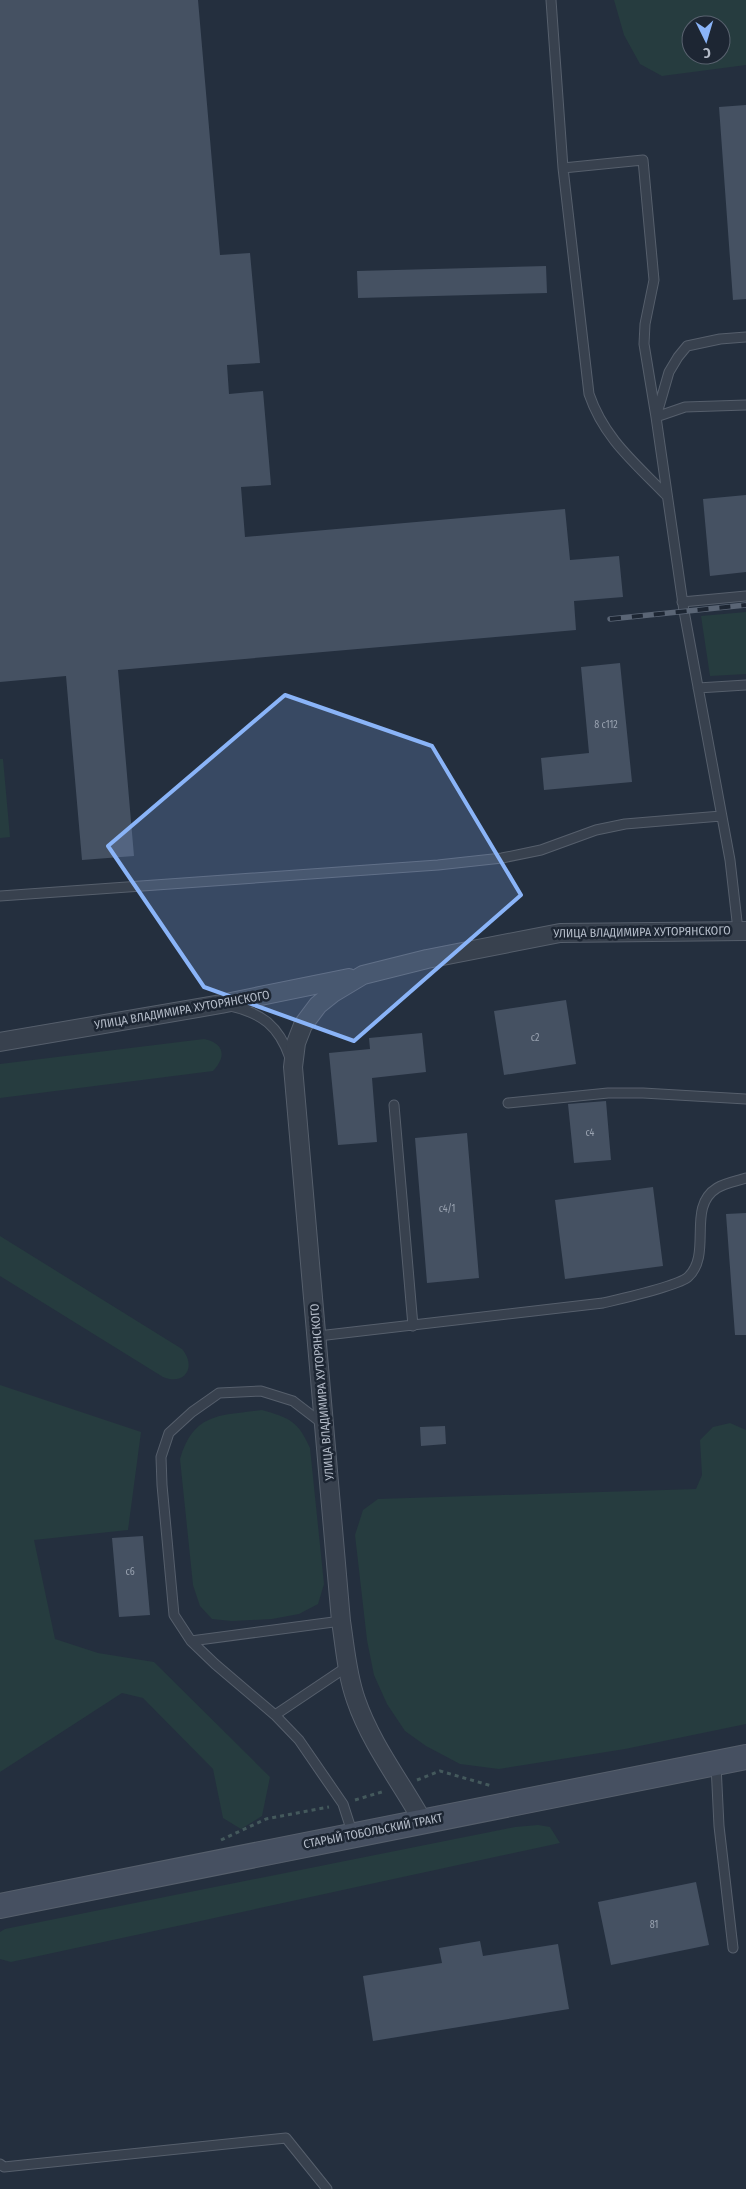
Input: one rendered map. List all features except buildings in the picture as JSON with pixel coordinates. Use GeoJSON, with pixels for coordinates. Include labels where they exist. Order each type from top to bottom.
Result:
{"type":"FeatureCollection","features":[{"type":"Feature","properties":{"kind":"street","name":"УЛИЦА ВЛАДИМИРА ХУТОРЯНСКОГО"},"geometry":{"type":"LineString","coordinates":[[0,1042],[221,1004],[363,975],[427,959],[560,933],[742,930]]}},
{"type":"Feature","properties":{"kind":"street","name":"УЛИЦА ВЛАДИМИРА ХУТОРЯНСКОГО"},"geometry":{"type":"LineString","coordinates":[[363,975],[333,993],[318,1005],[303,1024],[296,1044],[293,1067],[318,1336],[341,1621],[348,1666],[356,1700],[376,1744],[423,1822]]}},
{"type":"Feature","properties":{"kind":"street","name":"СТАРЫЙ ТОБОЛЬСКИЙ ТРАКТ"},"geometry":{"type":"LineString","coordinates":[[0,1906],[746,1757]]}},
{"type":"Feature","properties":{"kind":"lane"},"geometry":{"type":"LineString","coordinates":[[551,0],[563,168],[589,394],[596,414],[606,431],[667,495]]}},
{"type":"Feature","properties":{"kind":"lane"},"geometry":{"type":"LineString","coordinates":[[563,168],[643,160],[654,280],[645,324],[644,344],[682,602],[742,930]]}},
{"type":"Feature","properties":{"kind":"lane"},"geometry":{"type":"LineString","coordinates":[[656,417],[669,372],[687,346],[720,338],[746,336]]}},
{"type":"Feature","properties":{"kind":"lane"},"geometry":{"type":"LineString","coordinates":[[656,417],[685,407],[746,405]]}},
{"type":"Feature","properties":{"kind":"lane"},"geometry":{"type":"LineString","coordinates":[[682,602],[746,596]]}},
{"type":"Feature","properties":{"kind":"lane"},"geometry":{"type":"LineString","coordinates":[[698,688],[746,685]]}},
{"type":"Feature","properties":{"kind":"lane"},"geometry":{"type":"LineString","coordinates":[[0,896],[438,865],[502,858],[541,850],[596,830],[625,824],[721,816]]}},
{"type":"Feature","properties":{"kind":"lane"},"geometry":{"type":"LineString","coordinates":[[221,1004],[251,1011],[266,1020],[277,1032],[286,1047],[293,1067]]}},
{"type":"Feature","properties":{"kind":"lane"},"geometry":{"type":"LineString","coordinates":[[508,1103],[608,1093],[643,1093],[746,1099]]}},
{"type":"Feature","properties":{"kind":"lane"},"geometry":{"type":"LineString","coordinates":[[394,1105],[413,1326]]}},
{"type":"Feature","properties":{"kind":"lane"},"geometry":{"type":"LineString","coordinates":[[318,1336],[603,1304],[686,1278],[698,1261],[702,1211],[707,1198],[717,1188],[746,1178]]}},
{"type":"Feature","properties":{"kind":"lane"},"geometry":{"type":"LineString","coordinates":[[325,1426],[292,1401],[262,1391],[220,1393],[192,1412],[169,1433],[160,1457],[174,1615],[191,1641],[275,1716],[298,1740],[343,1804],[353,1835]]}},
{"type":"Feature","properties":{"kind":"lane"},"geometry":{"type":"LineString","coordinates":[[191,1641],[341,1621]]}},
{"type":"Feature","properties":{"kind":"lane"},"geometry":{"type":"LineString","coordinates":[[275,1716],[348,1666]]}},
{"type":"Feature","properties":{"kind":"lane"},"geometry":{"type":"LineString","coordinates":[[716,1762],[719,1826],[733,1948]]}},
{"type":"Feature","properties":{"kind":"lane"},"geometry":{"type":"LineString","coordinates":[[0,2164],[4,2167],[286,2138],[327,2189]]}},
{"type":"Feature","properties":{"kind":"path"},"geometry":{"type":"LineString","coordinates":[[215,1842],[266,1819],[343,1804],[440,1771],[499,1789]]}},
{"type":"Feature","properties":{"kind":"highlighted area"},"geometry":{"type":"Polygon","coordinates":[[[285,695],[432,746],[521,895],[354,1041],[204,987],[108,846],[285,695]]]}},
{"type":"Feature","properties":{"kind":"green space"},"geometry":{"type":"Polygon","coordinates":[[[614,0],[746,0],[746,65],[662,76],[640,64],[624,35],[614,0]]]}},
{"type":"Feature","properties":{"kind":"green space"},"geometry":{"type":"Polygon","coordinates":[[[746,612],[746,674],[710,676],[701,616],[746,612]]]}},
{"type":"Feature","properties":{"kind":"green space"},"geometry":{"type":"Polygon","coordinates":[[[0,759],[3,759],[10,837],[0,838],[0,759]]]}},
{"type":"Feature","properties":{"kind":"green space"},"geometry":{"type":"Polygon","coordinates":[[[204,1039],[216,1044],[221,1051],[220,1060],[213,1071],[0,1098],[0,1064],[204,1039]]]}},
{"type":"Feature","properties":{"kind":"green space"},"geometry":{"type":"Polygon","coordinates":[[[0,1236],[182,1349],[188,1362],[188,1368],[183,1377],[171,1379],[163,1377],[0,1276],[0,1236]]]}},
{"type":"Feature","properties":{"kind":"green space"},"geometry":{"type":"Polygon","coordinates":[[[0,1385],[141,1432],[128,1530],[34,1540],[55,1639],[98,1653],[154,1662],[270,1777],[262,1816],[241,1829],[223,1818],[213,1769],[143,1698],[122,1693],[0,1772],[0,1385]]]}},
{"type":"Feature","properties":{"kind":"green space"},"geometry":{"type":"Polygon","coordinates":[[[262,1410],[292,1422],[306,1439],[310,1448],[324,1584],[318,1604],[299,1614],[272,1619],[232,1621],[212,1619],[200,1606],[193,1585],[180,1459],[193,1432],[201,1424],[221,1416],[262,1410]]]}},
{"type":"Feature","properties":{"kind":"green space"},"geometry":{"type":"Polygon","coordinates":[[[730,1423],[746,1430],[746,1724],[625,1749],[499,1769],[460,1764],[426,1746],[405,1731],[387,1704],[374,1675],[367,1640],[355,1535],[363,1510],[378,1499],[696,1489],[702,1475],[700,1440],[713,1427],[730,1423]]]}},
{"type":"Feature","properties":{"kind":"green space"},"geometry":{"type":"Polygon","coordinates":[[[538,1825],[550,1827],[560,1843],[11,1962],[0,1959],[0,1932],[5,1929],[515,1827],[538,1825]]]}},
{"type":"Feature","properties":{"kind":"railway"},"geometry":{"type":"LineString","coordinates":[[610,619],[746,605]]}}]}
